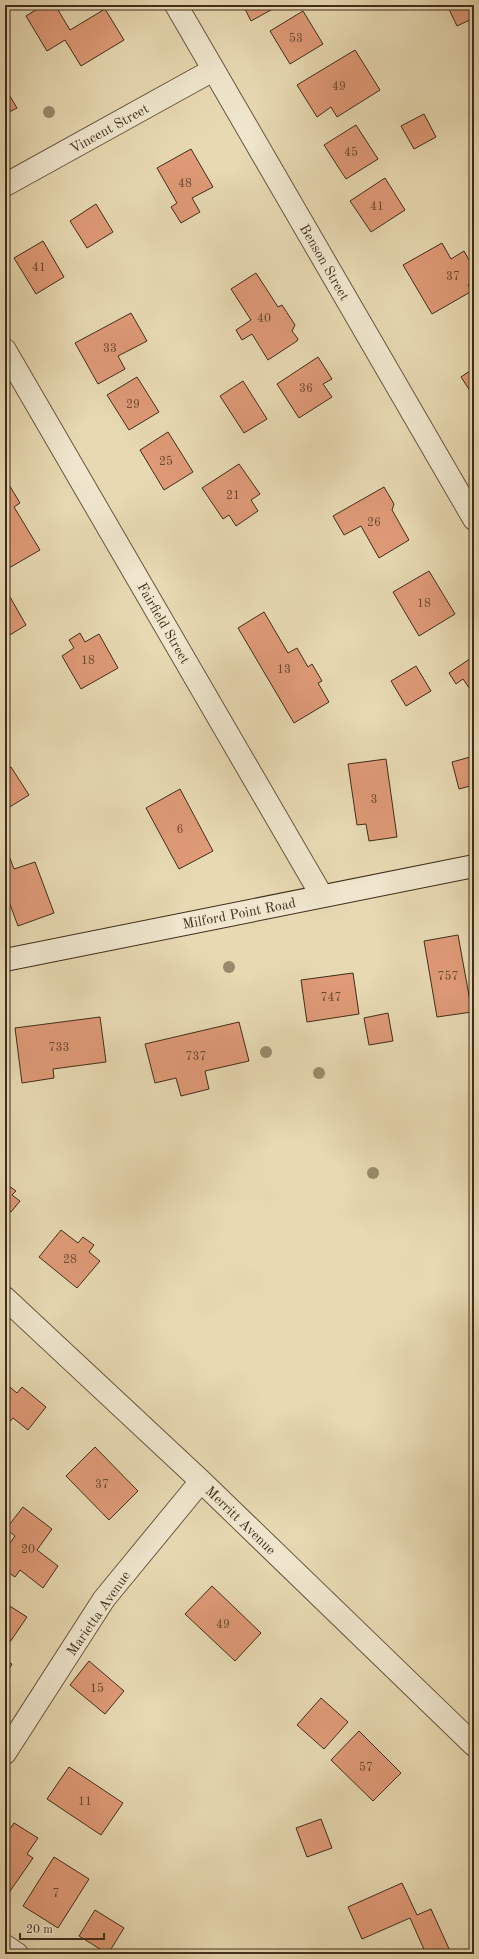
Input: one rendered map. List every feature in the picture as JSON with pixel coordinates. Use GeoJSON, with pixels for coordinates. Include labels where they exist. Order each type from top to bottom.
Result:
{"type":"FeatureCollection","features":[{"type":"Feature","properties":{"kind":"street","name":"Benson Street"},"geometry":{"type":"LineString","coordinates":[[176,5],[474,519]]}},
{"type":"Feature","properties":{"kind":"street","name":"Vincent Street"},"geometry":{"type":"LineString","coordinates":[[5,185],[213,70]]}},
{"type":"Feature","properties":{"kind":"street","name":"Fairfield Street"},"geometry":{"type":"LineString","coordinates":[[5,350],[322,896]]}},
{"type":"Feature","properties":{"kind":"street","name":"Milford Point Road"},"geometry":{"type":"LineString","coordinates":[[5,960],[474,866]]}},
{"type":"Feature","properties":{"kind":"street","name":"Merritt Avenue"},"geometry":{"type":"LineString","coordinates":[[5,1298],[201,1481],[474,1745]]}},
{"type":"Feature","properties":{"kind":"street","name":"Marietta Avenue"},"geometry":{"type":"LineString","coordinates":[[5,1752],[104,1599],[201,1481]]}},
{"type":"Feature","properties":{"kind":"street"},"geometry":{"type":"LineString","coordinates":[[5,1946],[17,1954]]}},
{"type":"Feature","properties":{"kind":"building"},"geometry":{"type":"Polygon","coordinates":[[[44,5],[55,5],[70,30],[105,9],[124,40],[81,66],[65,40],[47,51],[26,16],[44,5]]]}},
{"type":"Feature","properties":{"kind":"building"},"geometry":{"type":"Polygon","coordinates":[[[243,5],[280,5],[251,21],[243,5]]]}},
{"type":"Feature","properties":{"kind":"building"},"geometry":{"type":"Polygon","coordinates":[[[447,5],[474,5],[474,18],[457,26],[447,5]]]}},
{"type":"Feature","properties":{"kind":"building"},"geometry":{"type":"Polygon","coordinates":[[[303,11],[323,44],[290,64],[270,31],[303,11]]]}},
{"type":"Feature","properties":{"kind":"building"},"geometry":{"type":"Polygon","coordinates":[[[355,50],[380,90],[337,117],[331,107],[317,117],[297,85],[355,50]]]}},
{"type":"Feature","properties":{"kind":"building"},"geometry":{"type":"Polygon","coordinates":[[[5,88],[17,108],[5,114],[5,88]]]}},
{"type":"Feature","properties":{"kind":"building"},"geometry":{"type":"Polygon","coordinates":[[[424,114],[436,137],[414,149],[401,126],[424,114]]]}},
{"type":"Feature","properties":{"kind":"building"},"geometry":{"type":"Polygon","coordinates":[[[356,125],[378,159],[346,179],[324,145],[356,125]]]}},
{"type":"Feature","properties":{"kind":"building"},"geometry":{"type":"Polygon","coordinates":[[[191,149],[213,187],[192,198],[200,212],[181,223],[171,207],[177,203],[157,168],[191,149]]]}},
{"type":"Feature","properties":{"kind":"building"},"geometry":{"type":"Polygon","coordinates":[[[385,178],[405,210],[371,232],[350,201],[385,178]]]}},
{"type":"Feature","properties":{"kind":"building"},"geometry":{"type":"Polygon","coordinates":[[[96,204],[113,232],[87,248],[70,221],[96,204]]]}},
{"type":"Feature","properties":{"kind":"building"},"geometry":{"type":"Polygon","coordinates":[[[43,241],[64,277],[36,294],[14,258],[43,241]]]}},
{"type":"Feature","properties":{"kind":"building"},"geometry":{"type":"Polygon","coordinates":[[[442,243],[451,259],[464,251],[474,269],[474,281],[468,285],[472,291],[432,314],[403,265],[442,243]]]}},
{"type":"Feature","properties":{"kind":"building"},"geometry":{"type":"Polygon","coordinates":[[[256,273],[278,307],[282,305],[295,325],[292,331],[298,339],[268,360],[252,334],[242,340],[236,330],[251,320],[231,289],[256,273]]]}},
{"type":"Feature","properties":{"kind":"building"},"geometry":{"type":"Polygon","coordinates":[[[131,313],[147,341],[118,356],[125,369],[98,384],[75,343],[131,313]]]}},
{"type":"Feature","properties":{"kind":"building"},"geometry":{"type":"Polygon","coordinates":[[[318,357],[332,379],[323,384],[332,397],[299,418],[277,384],[318,357]]]}},
{"type":"Feature","properties":{"kind":"building"},"geometry":{"type":"Polygon","coordinates":[[[474,368],[474,397],[461,377],[474,368]]]}},
{"type":"Feature","properties":{"kind":"building"},"geometry":{"type":"Polygon","coordinates":[[[137,377],[159,412],[129,430],[107,395],[137,377]]]}},
{"type":"Feature","properties":{"kind":"building"},"geometry":{"type":"Polygon","coordinates":[[[243,381],[267,419],[244,433],[220,396],[243,381]]]}},
{"type":"Feature","properties":{"kind":"building"},"geometry":{"type":"Polygon","coordinates":[[[168,432],[193,472],[164,490],[140,450],[168,432]]]}},
{"type":"Feature","properties":{"kind":"building"},"geometry":{"type":"Polygon","coordinates":[[[239,464],[260,494],[251,500],[258,511],[236,526],[229,515],[223,519],[202,488],[239,464]]]}},
{"type":"Feature","properties":{"kind":"building"},"geometry":{"type":"Polygon","coordinates":[[[5,478],[20,503],[14,507],[40,550],[9,568],[5,561],[5,478]]]}},
{"type":"Feature","properties":{"kind":"building"},"geometry":{"type":"Polygon","coordinates":[[[384,487],[394,504],[392,510],[409,540],[379,558],[361,526],[344,535],[333,516],[384,487]]]}},
{"type":"Feature","properties":{"kind":"building"},"geometry":{"type":"Polygon","coordinates":[[[429,571],[455,614],[419,636],[393,592],[429,571]]]}},
{"type":"Feature","properties":{"kind":"building"},"geometry":{"type":"Polygon","coordinates":[[[10,597],[26,625],[5,638],[5,600],[10,597]]]}},
{"type":"Feature","properties":{"kind":"building"},"geometry":{"type":"Polygon","coordinates":[[[264,612],[288,653],[297,648],[308,667],[312,664],[322,681],[318,683],[329,702],[294,723],[238,628],[264,612]]]}},
{"type":"Feature","properties":{"kind":"building"},"geometry":{"type":"Polygon","coordinates":[[[80,633],[85,642],[99,634],[118,668],[81,689],[62,656],[74,648],[69,640],[80,633]]]}},
{"type":"Feature","properties":{"kind":"building"},"geometry":{"type":"Polygon","coordinates":[[[474,656],[474,695],[463,679],[456,684],[449,673],[474,656]]]}},
{"type":"Feature","properties":{"kind":"building"},"geometry":{"type":"Polygon","coordinates":[[[416,666],[431,691],[406,706],[391,681],[416,666]]]}},
{"type":"Feature","properties":{"kind":"building"},"geometry":{"type":"Polygon","coordinates":[[[474,756],[474,785],[459,789],[452,762],[474,756]]]}},
{"type":"Feature","properties":{"kind":"building"},"geometry":{"type":"Polygon","coordinates":[[[386,759],[397,837],[369,841],[366,824],[357,825],[348,764],[386,759]]]}},
{"type":"Feature","properties":{"kind":"building"},"geometry":{"type":"Polygon","coordinates":[[[11,767],[29,795],[5,810],[5,770],[11,767]]]}},
{"type":"Feature","properties":{"kind":"building"},"geometry":{"type":"Polygon","coordinates":[[[180,789],[213,851],[179,869],[146,808],[180,789]]]}},
{"type":"Feature","properties":{"kind":"building"},"geometry":{"type":"Polygon","coordinates":[[[8,853],[14,869],[35,862],[54,913],[18,926],[5,891],[5,854],[8,853]]]}},
{"type":"Feature","properties":{"kind":"building"},"geometry":{"type":"Polygon","coordinates":[[[458,935],[472,1012],[437,1017],[424,941],[458,935]]]}},
{"type":"Feature","properties":{"kind":"building"},"geometry":{"type":"Polygon","coordinates":[[[353,973],[359,1014],[307,1022],[301,980],[353,973]]]}},
{"type":"Feature","properties":{"kind":"building"},"geometry":{"type":"Polygon","coordinates":[[[388,1013],[393,1041],[369,1045],[364,1018],[388,1013]]]}},
{"type":"Feature","properties":{"kind":"building"},"geometry":{"type":"Polygon","coordinates":[[[100,1017],[106,1062],[53,1069],[54,1078],[22,1083],[15,1028],[100,1017]]]}},
{"type":"Feature","properties":{"kind":"building"},"geometry":{"type":"Polygon","coordinates":[[[239,1022],[249,1061],[205,1071],[209,1089],[181,1096],[176,1078],[155,1083],[145,1044],[239,1022]]]}},
{"type":"Feature","properties":{"kind":"building"},"geometry":{"type":"Polygon","coordinates":[[[5,1183],[16,1191],[12,1195],[20,1201],[11,1212],[5,1207],[5,1183]]]}},
{"type":"Feature","properties":{"kind":"building"},"geometry":{"type":"Polygon","coordinates":[[[61,1230],[78,1243],[83,1237],[94,1245],[89,1252],[100,1261],[77,1288],[39,1257],[61,1230]]]}},
{"type":"Feature","properties":{"kind":"building"},"geometry":{"type":"Polygon","coordinates":[[[5,1383],[17,1393],[22,1387],[46,1407],[28,1430],[13,1418],[5,1427],[5,1383]]]}},
{"type":"Feature","properties":{"kind":"building"},"geometry":{"type":"Polygon","coordinates":[[[95,1447],[138,1491],[109,1520],[66,1476],[95,1447]]]}},
{"type":"Feature","properties":{"kind":"building"},"geometry":{"type":"Polygon","coordinates":[[[23,1507],[52,1529],[37,1550],[58,1566],[43,1588],[20,1570],[15,1577],[5,1570],[5,1550],[15,1536],[6,1529],[23,1507]]]}},
{"type":"Feature","properties":{"kind":"building"},"geometry":{"type":"Polygon","coordinates":[[[212,1586],[261,1633],[235,1661],[185,1614],[212,1586]]]}},
{"type":"Feature","properties":{"kind":"building"},"geometry":{"type":"Polygon","coordinates":[[[5,1603],[27,1617],[10,1642],[5,1639],[5,1603]]]}},
{"type":"Feature","properties":{"kind":"building"},"geometry":{"type":"Polygon","coordinates":[[[5,1660],[12,1664],[5,1676],[5,1660]]]}},
{"type":"Feature","properties":{"kind":"building"},"geometry":{"type":"Polygon","coordinates":[[[89,1661],[124,1691],[105,1714],[70,1685],[89,1661]]]}},
{"type":"Feature","properties":{"kind":"building"},"geometry":{"type":"Polygon","coordinates":[[[321,1698],[348,1722],[324,1749],[297,1725],[321,1698]]]}},
{"type":"Feature","properties":{"kind":"building"},"geometry":{"type":"Polygon","coordinates":[[[359,1731],[401,1773],[373,1801],[331,1760],[359,1731]]]}},
{"type":"Feature","properties":{"kind":"building"},"geometry":{"type":"Polygon","coordinates":[[[69,1767],[123,1803],[101,1835],[47,1799],[69,1767]]]}},
{"type":"Feature","properties":{"kind":"building"},"geometry":{"type":"Polygon","coordinates":[[[321,1819],[332,1848],[307,1857],[296,1828],[321,1819]]]}},
{"type":"Feature","properties":{"kind":"building"},"geometry":{"type":"Polygon","coordinates":[[[14,1823],[38,1838],[27,1854],[33,1858],[6,1897],[5,1836],[14,1823]]]}},
{"type":"Feature","properties":{"kind":"building"},"geometry":{"type":"Polygon","coordinates":[[[54,1857],[89,1879],[58,1928],[23,1906],[54,1857]]]}},
{"type":"Feature","properties":{"kind":"building"},"geometry":{"type":"Polygon","coordinates":[[[402,1883],[417,1915],[431,1909],[450,1951],[444,1954],[426,1954],[410,1918],[362,1939],[348,1907],[402,1883]]]}},
{"type":"Feature","properties":{"kind":"building"},"geometry":{"type":"Polygon","coordinates":[[[95,1910],[124,1928],[108,1954],[79,1936],[95,1910]]]}}]}
